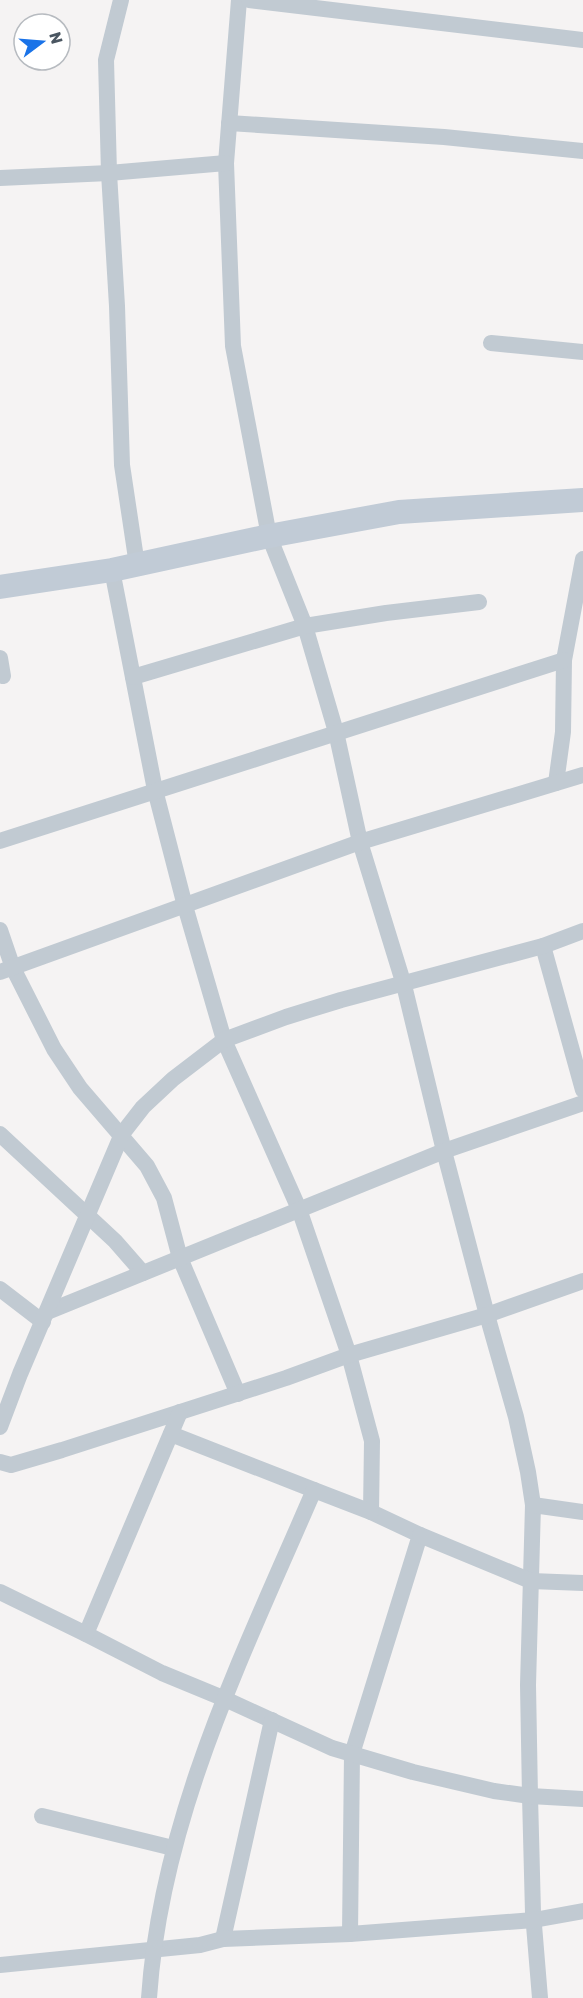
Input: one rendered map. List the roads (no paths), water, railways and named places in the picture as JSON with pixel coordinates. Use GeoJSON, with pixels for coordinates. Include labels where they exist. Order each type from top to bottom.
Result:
{"type":"FeatureCollection","features":[{"type":"Feature","properties":{"kind":"street"},"geometry":{"type":"LineString","coordinates":[[121,0],[106,60],[109,173],[117,306],[122,465],[137,565]]}},
{"type":"Feature","properties":{"kind":"street"},"geometry":{"type":"LineString","coordinates":[[239,0],[226,163],[233,346],[269,536],[306,626],[336,732],[360,842],[404,985],[444,1151],[516,1417],[533,1505],[528,1685],[534,1920],[540,1998]]}},
{"type":"Feature","properties":{"kind":"street"},"geometry":{"type":"LineString","coordinates":[[249,0],[329,5],[583,40]]}},
{"type":"Feature","properties":{"kind":"street"},"geometry":{"type":"LineString","coordinates":[[229,123],[444,137],[583,151]]}},
{"type":"Feature","properties":{"kind":"street"},"geometry":{"type":"LineString","coordinates":[[0,178],[109,173],[226,163]]}},
{"type":"Feature","properties":{"kind":"street"},"geometry":{"type":"LineString","coordinates":[[491,343],[583,352]]}},
{"type":"Feature","properties":{"kind":"street"},"geometry":{"type":"LineString","coordinates":[[0,587],[112,570],[269,536],[399,512],[583,501]]}},
{"type":"Feature","properties":{"kind":"street"},"geometry":{"type":"LineString","coordinates":[[556,783],[563,732],[564,660],[583,558]]}},
{"type":"Feature","properties":{"kind":"street"},"geometry":{"type":"LineString","coordinates":[[112,570],[155,790],[185,906],[224,1040],[299,1209],[349,1355],[372,1441],[371,1512]]}},
{"type":"Feature","properties":{"kind":"street"},"geometry":{"type":"LineString","coordinates":[[133,677],[306,626],[479,602]]}},
{"type":"Feature","properties":{"kind":"street"},"geometry":{"type":"LineString","coordinates":[[0,658],[3,676]]}},
{"type":"Feature","properties":{"kind":"street"},"geometry":{"type":"LineString","coordinates":[[0,841],[564,660]]}},
{"type":"Feature","properties":{"kind":"street"},"geometry":{"type":"LineString","coordinates":[[6,970],[360,842],[583,775]]}},
{"type":"Feature","properties":{"kind":"street"},"geometry":{"type":"LineString","coordinates":[[0,930],[6,970],[54,1049],[81,1088],[147,1166],[164,1198],[180,1258],[238,1394]]}},
{"type":"Feature","properties":{"kind":"street"},"geometry":{"type":"LineString","coordinates":[[0,1427],[20,1374],[122,1134],[142,1107],[172,1079],[224,1040],[297,1014],[543,946],[583,931]]}},
{"type":"Feature","properties":{"kind":"street"},"geometry":{"type":"LineString","coordinates":[[543,946],[583,1090]]}},
{"type":"Feature","properties":{"kind":"street"},"geometry":{"type":"LineString","coordinates":[[45,1317],[143,1273],[444,1151],[583,1102]]}},
{"type":"Feature","properties":{"kind":"street"},"geometry":{"type":"LineString","coordinates":[[1,1138],[115,1241],[143,1273]]}},
{"type":"Feature","properties":{"kind":"street"},"geometry":{"type":"LineString","coordinates":[[0,1462],[11,1465],[238,1394],[349,1355],[487,1315],[583,1281]]}},
{"type":"Feature","properties":{"kind":"street"},"geometry":{"type":"LineString","coordinates":[[0,1289],[45,1317]]}},
{"type":"Feature","properties":{"kind":"street"},"geometry":{"type":"LineString","coordinates":[[86,1634],[180,1412]]}},
{"type":"Feature","properties":{"kind":"street"},"geometry":{"type":"LineString","coordinates":[[171,1434],[371,1512],[420,1536],[531,1581],[583,1583]]}},
{"type":"Feature","properties":{"kind":"street"},"geometry":{"type":"LineString","coordinates":[[149,1998],[153,1950],[173,1848],[198,1769],[225,1699],[314,1490]]}},
{"type":"Feature","properties":{"kind":"street"},"geometry":{"type":"LineString","coordinates":[[533,1505],[583,1512]]}},
{"type":"Feature","properties":{"kind":"street"},"geometry":{"type":"LineString","coordinates":[[350,1934],[352,1754],[420,1536]]}},
{"type":"Feature","properties":{"kind":"street"},"geometry":{"type":"LineString","coordinates":[[0,1592],[162,1673],[332,1748],[413,1773],[494,1791],[583,1799]]}},
{"type":"Feature","properties":{"kind":"street"},"geometry":{"type":"LineString","coordinates":[[223,1939],[272,1720]]}},
{"type":"Feature","properties":{"kind":"street"},"geometry":{"type":"LineString","coordinates":[[42,1816],[173,1848]]}},
{"type":"Feature","properties":{"kind":"street"},"geometry":{"type":"LineString","coordinates":[[0,1965],[200,1946],[223,1939],[350,1934],[534,1920],[583,1911]]}}]}
